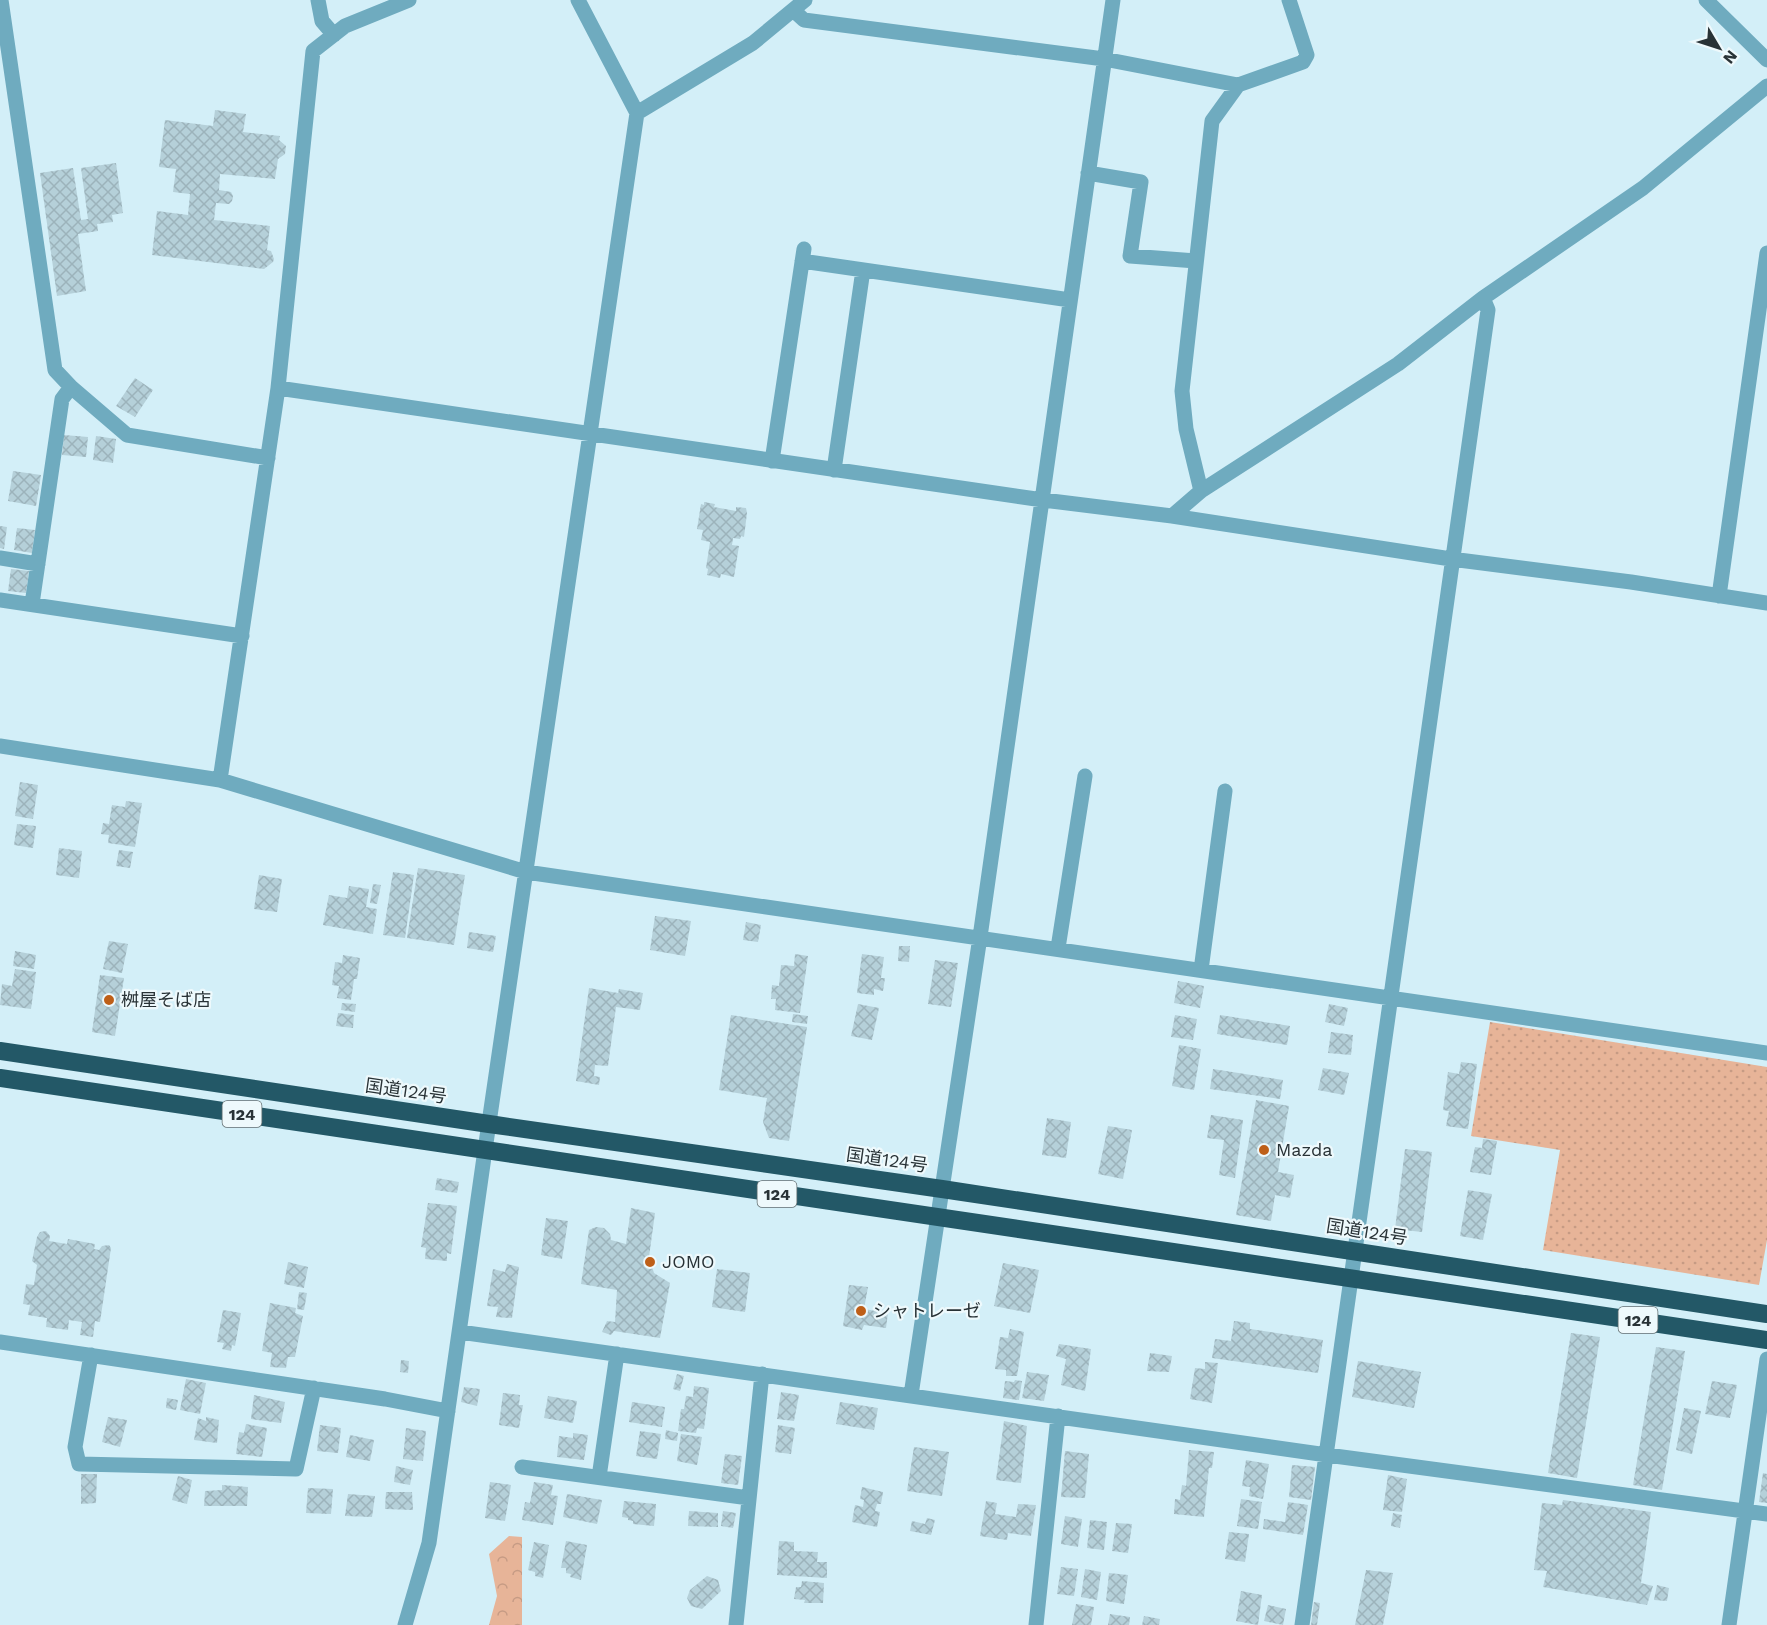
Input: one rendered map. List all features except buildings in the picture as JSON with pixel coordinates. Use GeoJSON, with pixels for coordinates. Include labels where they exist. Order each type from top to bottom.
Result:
{"type":"FeatureCollection","features":[{"type":"Feature","properties":{"kind":"highway","name":"国道124号"},"geometry":{"type":"LineString","coordinates":[[0,1051],[942,1189],[1767,1314]]}},
{"type":"Feature","properties":{"kind":"highway","name":"124"},"geometry":{"type":"LineString","coordinates":[[0,1078],[1767,1340]]}},
{"type":"Feature","properties":{"kind":"street"},"geometry":{"type":"LineString","coordinates":[[1,0],[55,370],[71,387],[127,435],[268,458]]}},
{"type":"Feature","properties":{"kind":"street"},"geometry":{"type":"LineString","coordinates":[[318,0],[322,21],[334,35]]}},
{"type":"Feature","properties":{"kind":"street"},"geometry":{"type":"LineString","coordinates":[[220,780],[278,388],[314,51],[345,26],[409,0]]}},
{"type":"Feature","properties":{"kind":"street"},"geometry":{"type":"LineString","coordinates":[[405,1625],[429,1543],[637,113],[578,0]]}},
{"type":"Feature","properties":{"kind":"street"},"geometry":{"type":"LineString","coordinates":[[637,113],[753,43],[805,0]]}},
{"type":"Feature","properties":{"kind":"street"},"geometry":{"type":"LineString","coordinates":[[911,1395],[980,937],[1113,0]]}},
{"type":"Feature","properties":{"kind":"street"},"geometry":{"type":"LineString","coordinates":[[792,10],[804,20],[1104,59],[1238,85],[1303,62],[1307,55],[1289,0]]}},
{"type":"Feature","properties":{"kind":"street"},"geometry":{"type":"LineString","coordinates":[[1706,0],[1767,60]]}},
{"type":"Feature","properties":{"kind":"street"},"geometry":{"type":"LineString","coordinates":[[1201,492],[1186,429],[1182,391],[1212,121],[1238,85]]}},
{"type":"Feature","properties":{"kind":"street"},"geometry":{"type":"LineString","coordinates":[[1172,516],[1201,492],[1398,364],[1483,298],[1643,188],[1767,86]]}},
{"type":"Feature","properties":{"kind":"street"},"geometry":{"type":"LineString","coordinates":[[1088,173],[1141,182],[1130,256],[1196,261]]}},
{"type":"Feature","properties":{"kind":"street"},"geometry":{"type":"LineString","coordinates":[[1719,596],[1767,253]]}},
{"type":"Feature","properties":{"kind":"street"},"geometry":{"type":"LineString","coordinates":[[772,460],[803,255],[863,270],[1070,300]]}},
{"type":"Feature","properties":{"kind":"street"},"geometry":{"type":"LineString","coordinates":[[834,470],[863,270]]}},
{"type":"Feature","properties":{"kind":"street"},"geometry":{"type":"LineString","coordinates":[[1302,1625],[1488,310],[1483,298]]}},
{"type":"Feature","properties":{"kind":"street"},"geometry":{"type":"LineString","coordinates":[[32,604],[62,399],[71,387]]}},
{"type":"Feature","properties":{"kind":"street"},"geometry":{"type":"LineString","coordinates":[[278,388],[1767,603]]}},
{"type":"Feature","properties":{"kind":"street"},"geometry":{"type":"LineString","coordinates":[[0,558],[38,564]]}},
{"type":"Feature","properties":{"kind":"street"},"geometry":{"type":"LineString","coordinates":[[0,600],[242,636]]}},
{"type":"Feature","properties":{"kind":"street"},"geometry":{"type":"LineString","coordinates":[[0,746],[220,780],[526,872],[1767,1053]]}},
{"type":"Feature","properties":{"kind":"street"},"geometry":{"type":"LineString","coordinates":[[1058,948],[1085,776]]}},
{"type":"Feature","properties":{"kind":"street"},"geometry":{"type":"LineString","coordinates":[[1201,970],[1225,791]]}},
{"type":"Feature","properties":{"kind":"street"},"geometry":{"type":"LineString","coordinates":[[460,1332],[1767,1515]]}},
{"type":"Feature","properties":{"kind":"street"},"geometry":{"type":"LineString","coordinates":[[0,1342],[314,1388],[448,1411]]}},
{"type":"Feature","properties":{"kind":"street"},"geometry":{"type":"LineString","coordinates":[[599,1477],[616,1354]]}},
{"type":"Feature","properties":{"kind":"street"},"geometry":{"type":"LineString","coordinates":[[91,1355],[75,1447],[79,1464],[296,1469],[314,1388]]}},
{"type":"Feature","properties":{"kind":"street"},"geometry":{"type":"LineString","coordinates":[[1729,1625],[1767,1359]]}},
{"type":"Feature","properties":{"kind":"street"},"geometry":{"type":"LineString","coordinates":[[736,1625],[762,1374]]}},
{"type":"Feature","properties":{"kind":"street"},"geometry":{"type":"LineString","coordinates":[[1036,1625],[1058,1416]]}},
{"type":"Feature","properties":{"kind":"street"},"geometry":{"type":"LineString","coordinates":[[522,1467],[749,1498]]}},
{"type":"Feature","properties":{"kind":"green space"},"geometry":{"type":"Polygon","coordinates":[[[1490,1022],[1767,1067],[1767,1240],[1759,1285],[1543,1250],[1560,1150],[1471,1136],[1490,1022]]]}},
{"type":"Feature","properties":{"kind":"green space"},"geometry":{"type":"Polygon","coordinates":[[[509,1536],[522,1537],[522,1625],[489,1625],[497,1596],[489,1554],[509,1536]]]}},
{"type":"Feature","properties":{"kind":"place","name":"桝屋そば店"},"geometry":{"type":"Point","coordinates":[109,1000]}},
{"type":"Feature","properties":{"kind":"place","name":"Mazda"},"geometry":{"type":"Point","coordinates":[1264,1150]}},
{"type":"Feature","properties":{"kind":"place","name":"JOMO"},"geometry":{"type":"Point","coordinates":[650,1262]}},
{"type":"Feature","properties":{"kind":"place","name":"シャトレーゼ"},"geometry":{"type":"Point","coordinates":[861,1311]}}]}
